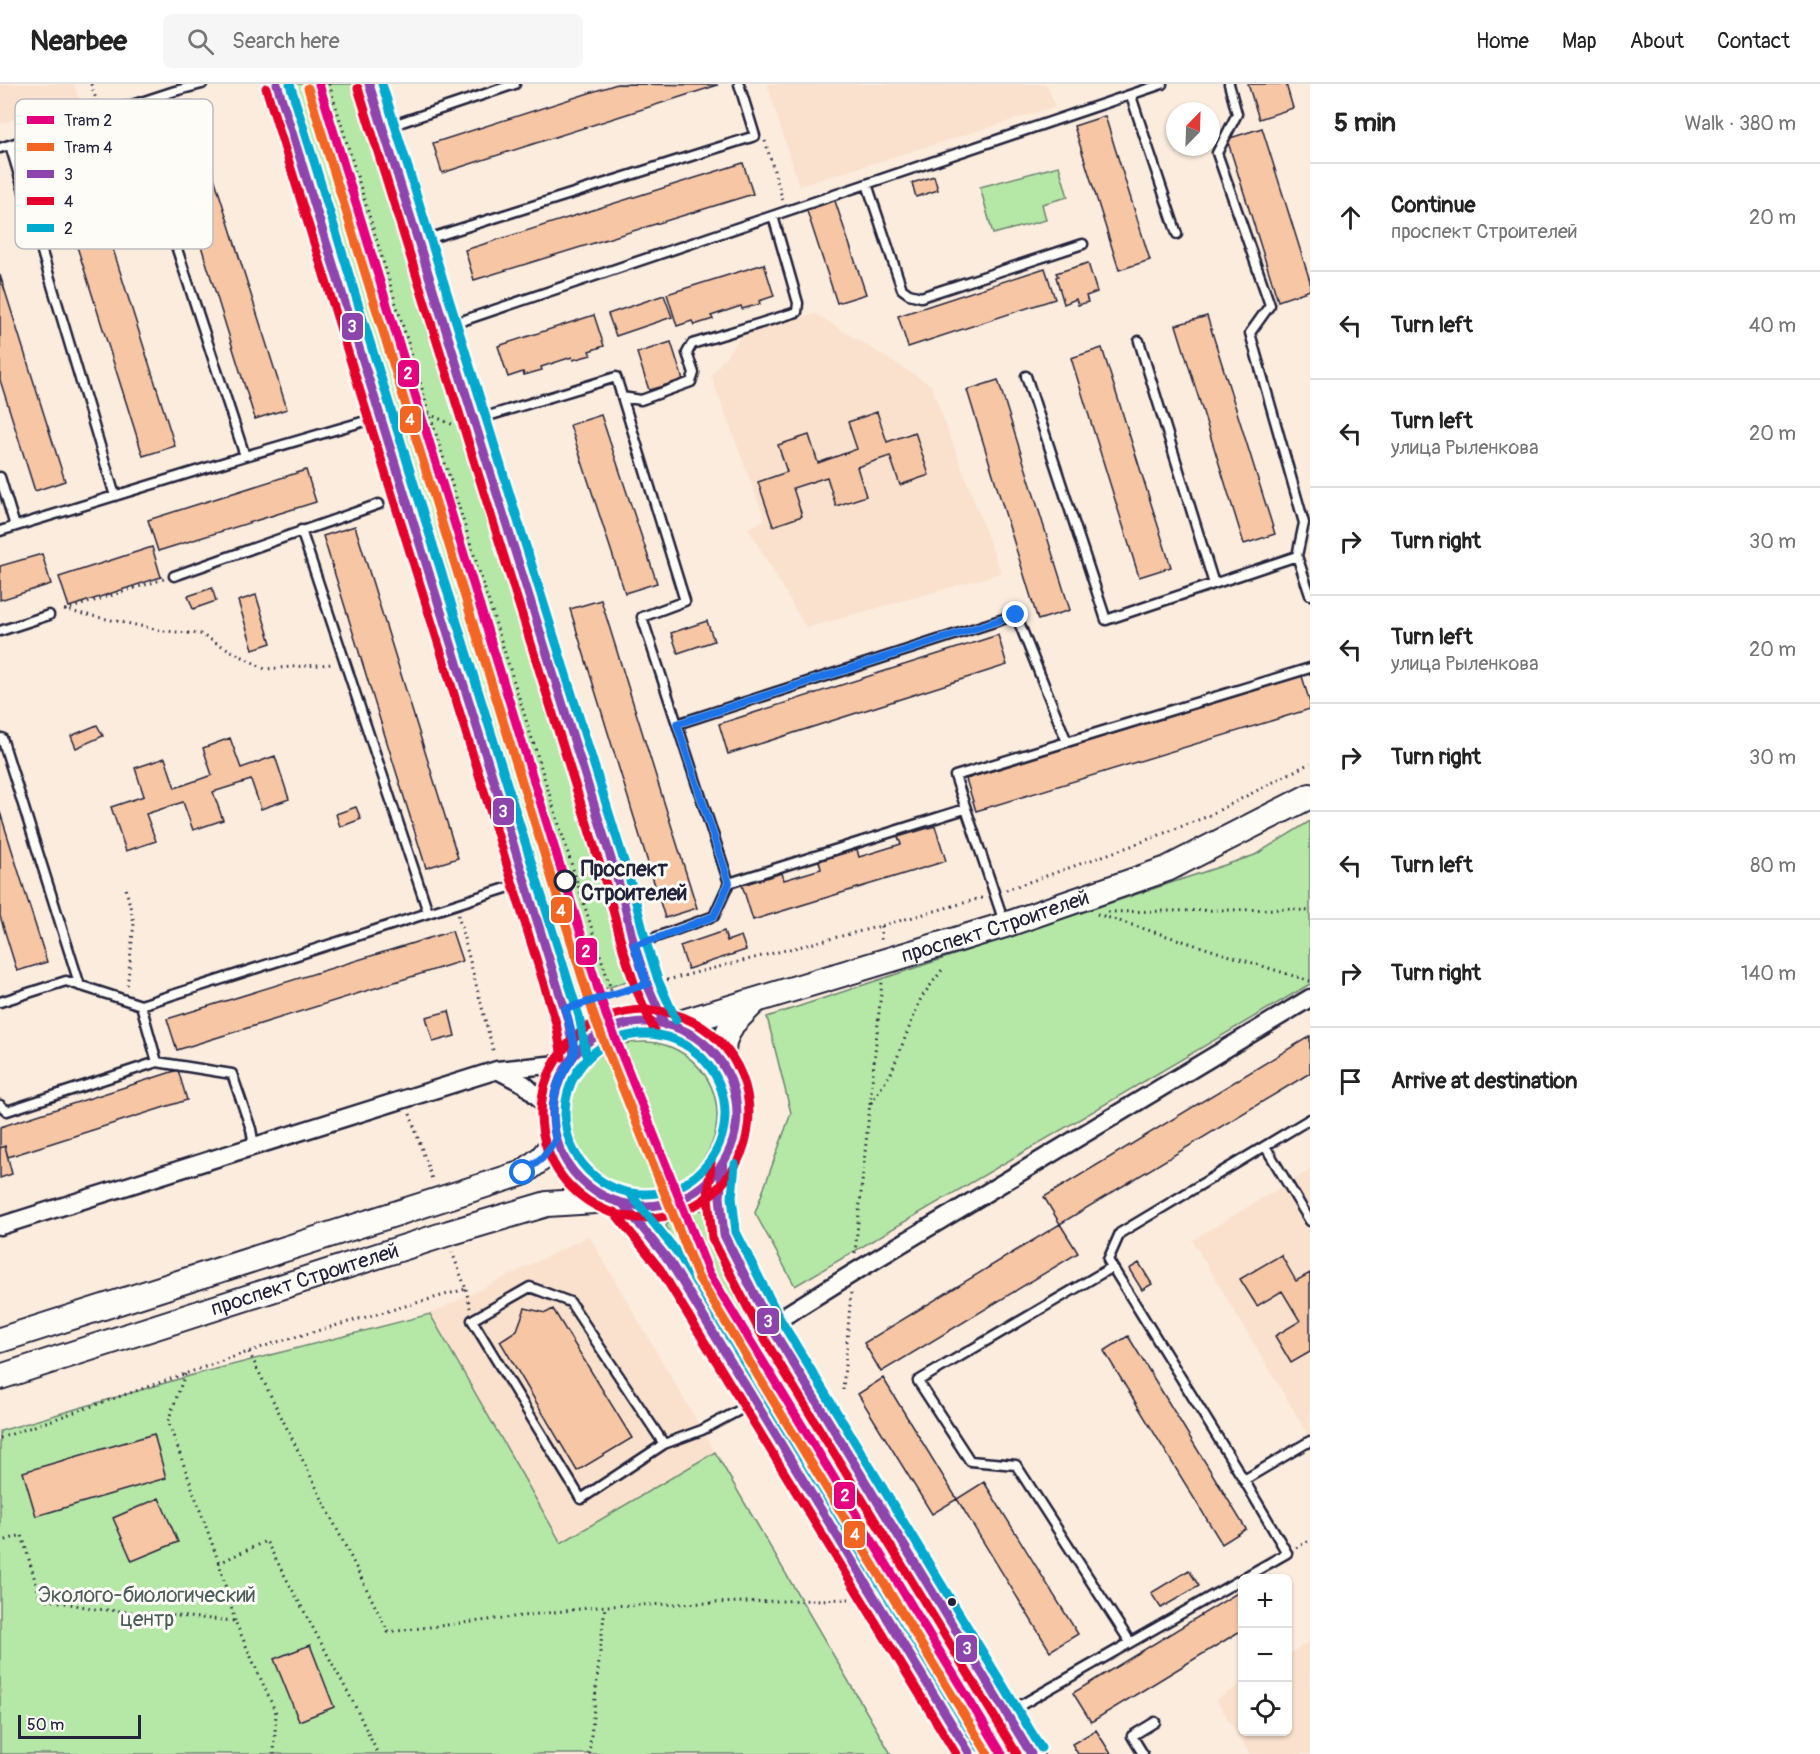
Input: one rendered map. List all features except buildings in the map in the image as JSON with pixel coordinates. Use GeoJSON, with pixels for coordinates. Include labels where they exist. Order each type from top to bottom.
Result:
{"type":"FeatureCollection","features":[{"type":"Feature","properties":{"kind":"main road"},"geometry":{"type":"LineString","coordinates":[[277,84],[565,1009],[571,1033],[571,1059]]}},
{"type":"Feature","properties":{"kind":"main road"},"geometry":{"type":"LineString","coordinates":[[369,84],[621,891],[634,945],[647,984],[667,1025]]}},
{"type":"Feature","properties":{"kind":"main road","name":"проспект Строителей"},"geometry":{"type":"LineString","coordinates":[[667,1025],[754,1002],[1005,925],[1167,869],[1310,796]]}},
{"type":"Feature","properties":{"kind":"main road"},"geometry":{"type":"LineString","coordinates":[[723,1065],[724,1041],[732,1024],[754,1002]]}},
{"type":"Feature","properties":{"kind":"main road"},"geometry":{"type":"LineString","coordinates":[[617,1202],[647,1206],[680,1200],[704,1185],[723,1163],[734,1139],[737,1114],[733,1089],[723,1065],[708,1048],[690,1035],[667,1025],[647,1022],[611,1028],[587,1042],[571,1059],[559,1081],[554,1101],[554,1130],[568,1165],[587,1186],[617,1202],[670,1262],[970,1754]]}},
{"type":"Feature","properties":{"kind":"main road","name":"проспект Строителей"},"geometry":{"type":"LineString","coordinates":[[0,1340],[523,1173],[542,1158],[554,1130]]}},
{"type":"Feature","properties":{"kind":"main road"},"geometry":{"type":"LineString","coordinates":[[723,1163],[720,1197],[724,1235],[770,1325],[1032,1754]]}},
{"type":"Feature","properties":{"kind":"main road","name":"проспект Строителей"},"geometry":{"type":"LineString","coordinates":[[0,1377],[449,1233],[547,1204],[617,1202]]}},
{"type":"Feature","properties":{"kind":"street"},"geometry":{"type":"LineString","coordinates":[[770,1325],[1310,998]]}},
{"type":"Feature","properties":{"kind":"street"},"geometry":{"type":"LineString","coordinates":[[0,1226],[404,1099],[495,1063],[571,1059]]}},
{"type":"Feature","properties":{"kind":"street"},"geometry":{"type":"LineString","coordinates":[[495,1063],[524,1084],[541,1100],[554,1130]]}},
{"type":"Feature","properties":{"kind":"lane"},"geometry":{"type":"LineString","coordinates":[[147,99],[174,88],[202,84]]}},
{"type":"Feature","properties":{"kind":"lane"},"geometry":{"type":"LineString","coordinates":[[383,129],[515,84]]}},
{"type":"Feature","properties":{"kind":"lane"},"geometry":{"type":"LineString","coordinates":[[418,242],[755,136],[739,84]]}},
{"type":"Feature","properties":{"kind":"lane"},"geometry":{"type":"LineString","coordinates":[[445,326],[1162,84]]}},
{"type":"Feature","properties":{"kind":"lane"},"geometry":{"type":"LineString","coordinates":[[1229,84],[1237,114],[1217,153],[1270,305],[1250,333],[1304,523],[1297,556],[1310,595]]}},
{"type":"Feature","properties":{"kind":"lane"},"geometry":{"type":"LineString","coordinates":[[1131,96],[1177,234]]}},
{"type":"Feature","properties":{"kind":"lane"},"geometry":{"type":"LineString","coordinates":[[0,148],[15,144]]}},
{"type":"Feature","properties":{"kind":"lane"},"geometry":{"type":"LineString","coordinates":[[10,146],[15,163]]}},
{"type":"Feature","properties":{"kind":"lane"},"geometry":{"type":"LineString","coordinates":[[867,184],[902,289],[909,294],[921,297],[1083,244]]}},
{"type":"Feature","properties":{"kind":"lane"},"geometry":{"type":"LineString","coordinates":[[622,397],[640,400],[691,382],[694,373],[687,353],[692,344],[797,312],[798,303],[773,216]]}},
{"type":"Feature","properties":{"kind":"lane"},"geometry":{"type":"LineString","coordinates":[[41,249],[115,496]]}},
{"type":"Feature","properties":{"kind":"lane"},"geometry":{"type":"LineString","coordinates":[[177,249],[245,456]]}},
{"type":"Feature","properties":{"kind":"lane"},"geometry":{"type":"LineString","coordinates":[[1139,341],[1214,584]]}},
{"type":"Feature","properties":{"kind":"lane"},"geometry":{"type":"LineString","coordinates":[[1026,376],[1106,620],[1297,556]]}},
{"type":"Feature","properties":{"kind":"lane"},"geometry":{"type":"LineString","coordinates":[[476,427],[615,377],[685,601],[642,617],[729,883],[714,916],[634,945]]}},
{"type":"Feature","properties":{"kind":"lane"},"geometry":{"type":"LineString","coordinates":[[0,531],[380,417]]}},
{"type":"Feature","properties":{"kind":"lane"},"geometry":{"type":"LineString","coordinates":[[0,477],[15,526]]}},
{"type":"Feature","properties":{"kind":"lane"},"geometry":{"type":"LineString","coordinates":[[174,576],[379,504]]}},
{"type":"Feature","properties":{"kind":"lane"},"geometry":{"type":"LineString","coordinates":[[301,530],[428,912]]}},
{"type":"Feature","properties":{"kind":"lane"},"geometry":{"type":"LineString","coordinates":[[0,631],[49,615]]}},
{"type":"Feature","properties":{"kind":"lane"},"geometry":{"type":"LineString","coordinates":[[677,724],[1016,615],[1067,742]]}},
{"type":"Feature","properties":{"kind":"lane"},"geometry":{"type":"LineString","coordinates":[[1005,925],[955,776],[1310,668]]}},
{"type":"Feature","properties":{"kind":"lane"},"geometry":{"type":"LineString","coordinates":[[2,738],[80,986]]}},
{"type":"Feature","properties":{"kind":"lane"},"geometry":{"type":"LineString","coordinates":[[729,883],[965,809]]}},
{"type":"Feature","properties":{"kind":"lane"},"geometry":{"type":"LineString","coordinates":[[0,1002],[66,981],[141,1005],[525,882]]}},
{"type":"Feature","properties":{"kind":"lane"},"geometry":{"type":"LineString","coordinates":[[141,1005],[157,1062]]}},
{"type":"Feature","properties":{"kind":"lane"},"geometry":{"type":"LineString","coordinates":[[0,1105],[7,1111],[157,1062],[232,1074],[251,1129],[254,1146]]}},
{"type":"Feature","properties":{"kind":"lane"},"geometry":{"type":"LineString","coordinates":[[1006,1713],[1287,1553],[1108,1260],[1120,1233],[1310,1119]]}},
{"type":"Feature","properties":{"kind":"lane"},"geometry":{"type":"LineString","coordinates":[[1265,1146],[1310,1221]]}},
{"type":"Feature","properties":{"kind":"lane"},"geometry":{"type":"LineString","coordinates":[[1112,1267],[918,1381],[970,1461],[1016,1465],[1130,1642]]}},
{"type":"Feature","properties":{"kind":"lane"},"geometry":{"type":"LineString","coordinates":[[664,1444],[570,1302],[530,1287],[472,1320],[581,1499],[664,1444],[702,1430],[755,1402]]}},
{"type":"Feature","properties":{"kind":"lane"},"geometry":{"type":"LineString","coordinates":[[1244,1480],[1310,1441]]}},
{"type":"Feature","properties":{"kind":"lane"},"geometry":{"type":"LineString","coordinates":[[1143,1754],[1132,1736],[1155,1722]]}},
{"type":"Feature","properties":{"kind":"path"},"geometry":{"type":"LineString","coordinates":[[92,84],[97,99]]}},
{"type":"Feature","properties":{"kind":"path"},"geometry":{"type":"LineString","coordinates":[[329,84],[430,415],[613,996]]}},
{"type":"Feature","properties":{"kind":"path"},"geometry":{"type":"LineString","coordinates":[[763,137],[786,212]]}},
{"type":"Feature","properties":{"kind":"path"},"geometry":{"type":"LineString","coordinates":[[380,417],[424,412],[475,434],[476,427]]}},
{"type":"Feature","properties":{"kind":"path"},"geometry":{"type":"LineString","coordinates":[[49,615],[174,576]]}},
{"type":"Feature","properties":{"kind":"path"},"geometry":{"type":"LineString","coordinates":[[64,610],[164,631],[200,634],[265,669],[345,663]]}},
{"type":"Feature","properties":{"kind":"path"},"geometry":{"type":"LineString","coordinates":[[565,1009],[647,984],[881,926],[994,894],[1206,817],[1310,764]]}},
{"type":"Feature","properties":{"kind":"path"},"geometry":{"type":"LineString","coordinates":[[126,889],[134,923],[126,1000]]}},
{"type":"Feature","properties":{"kind":"path"},"geometry":{"type":"LineString","coordinates":[[455,904],[495,1063]]}},
{"type":"Feature","properties":{"kind":"path"},"geometry":{"type":"LineString","coordinates":[[1310,911],[1287,909],[1092,912],[1310,981]]}},
{"type":"Feature","properties":{"kind":"path"},"geometry":{"type":"LineString","coordinates":[[843,1390],[882,988],[881,926]]}},
{"type":"Feature","properties":{"kind":"path"},"geometry":{"type":"LineString","coordinates":[[870,1105],[891,1073],[921,998],[942,970]]}},
{"type":"Feature","properties":{"kind":"path"},"geometry":{"type":"LineString","coordinates":[[404,1099],[439,1200]]}},
{"type":"Feature","properties":{"kind":"path"},"geometry":{"type":"LineString","coordinates":[[449,1233],[450,1248],[466,1289],[472,1320]]}},
{"type":"Feature","properties":{"kind":"path"},"geometry":{"type":"LineString","coordinates":[[0,1438],[274,1343],[384,1314],[466,1289]]}},
{"type":"Feature","properties":{"kind":"path"},"geometry":{"type":"LineString","coordinates":[[249,1352],[388,1632],[605,1606],[849,1599]]}},
{"type":"Feature","properties":{"kind":"path"},"geometry":{"type":"LineString","coordinates":[[185,1374],[168,1421],[219,1563],[235,1621],[276,1713],[274,1754]]}},
{"type":"Feature","properties":{"kind":"path"},"geometry":{"type":"LineString","coordinates":[[0,1542],[22,1535],[40,1598],[95,1609],[235,1621]]}},
{"type":"Feature","properties":{"kind":"path"},"geometry":{"type":"LineString","coordinates":[[219,1563],[266,1541],[352,1700],[378,1754]]}},
{"type":"Feature","properties":{"kind":"path"},"geometry":{"type":"LineString","coordinates":[[589,1754],[605,1606]]}},
{"type":"Feature","properties":{"kind":"shaded area"},"geometry":{"type":"Polygon","coordinates":[[[0,84],[74,84],[79,99],[15,99],[15,119],[0,124],[0,84]]]}},
{"type":"Feature","properties":{"kind":"shaded area"},"geometry":{"type":"Polygon","coordinates":[[[767,84],[1047,84],[1055,107],[799,186],[767,84]]]}},
{"type":"Feature","properties":{"kind":"shaded area"},"geometry":{"type":"Polygon","coordinates":[[[816,314],[931,385],[1001,573],[806,628],[748,528],[765,520],[711,376],[746,330],[816,314]]]}},
{"type":"Feature","properties":{"kind":"shaded area"},"geometry":{"type":"Polygon","coordinates":[[[1310,1170],[1310,1438],[1192,1240],[1310,1170]]]}},
{"type":"Feature","properties":{"kind":"shaded area"},"geometry":{"type":"Polygon","coordinates":[[[589,1236],[715,1452],[561,1543],[430,1314],[589,1236]]]}},
{"type":"Feature","properties":{"kind":"shaded area"},"geometry":{"type":"Polygon","coordinates":[[[1310,1641],[1310,1754],[1250,1754],[1239,1736],[1292,1736],[1292,1652],[1310,1641]]]}},
{"type":"Feature","properties":{"kind":"shaded area"},"geometry":{"type":"Polygon","coordinates":[[[1238,1686],[1238,1735],[1216,1700],[1238,1686]]]}},
{"type":"Feature","properties":{"kind":"green space"},"geometry":{"type":"Polygon","coordinates":[[[290,84],[357,84],[636,978],[572,1000],[290,84]]]}},
{"type":"Feature","properties":{"kind":"green space"},"geometry":{"type":"Polygon","coordinates":[[[1059,166],[1068,197],[1042,204],[1046,220],[993,234],[980,187],[1059,166]]]}},
{"type":"Feature","properties":{"kind":"green space"},"geometry":{"type":"Polygon","coordinates":[[[1310,821],[1310,984],[795,1286],[755,1213],[791,1113],[767,1017],[1255,855],[1310,821]]]}},
{"type":"Feature","properties":{"kind":"green space"},"geometry":{"type":"Polygon","coordinates":[[[643,1042],[671,1048],[695,1064],[711,1088],[717,1116],[711,1144],[695,1168],[671,1184],[643,1190],[615,1184],[591,1168],[575,1144],[569,1116],[575,1088],[591,1064],[615,1048],[643,1042]]]}},
{"type":"Feature","properties":{"kind":"green space"},"geometry":{"type":"Polygon","coordinates":[[[697,1210],[705,1211],[715,1236],[1028,1754],[980,1754],[666,1226],[672,1218],[697,1210]]]}},
{"type":"Feature","properties":{"kind":"green space","name":"Эколого-биологический центр"},"geometry":{"type":"Polygon","coordinates":[[[430,1314],[561,1543],[715,1452],[891,1754],[0,1754],[0,1431],[189,1376],[430,1314]]]}},
{"type":"Feature","properties":{"kind":"tram line","name":"2"},"geometry":{"type":"LineString","coordinates":[[319,84],[606,1015],[709,1273],[1002,1754]]}},
{"type":"Feature","properties":{"kind":"tram line","name":"4"},"geometry":{"type":"LineString","coordinates":[[308,88],[595,1019],[698,1277],[988,1754]]}},
{"type":"Feature","properties":{"kind":"transit line","name":"3"},"geometry":{"type":"LineString","coordinates":[[277,84],[568,1020],[574,1055]]}},
{"type":"Feature","properties":{"kind":"transit line","name":"2"},"geometry":{"type":"LineString","coordinates":[[290,84],[579,1016],[586,1053]]}},
{"type":"Feature","properties":{"kind":"transit line","name":"3"},"geometry":{"type":"LineString","coordinates":[[369,84],[621,891],[634,945],[647,984],[665,1025]]}},
{"type":"Feature","properties":{"kind":"transit line","name":"2"},"geometry":{"type":"LineString","coordinates":[[382,84],[632,887],[646,942],[658,980],[676,1020]]}},
{"type":"Feature","properties":{"kind":"transit line","name":"4"},"geometry":{"type":"LineString","coordinates":[[266,88],[556,1023],[562,1057]]}},
{"type":"Feature","properties":{"kind":"transit line","name":"4"},"geometry":{"type":"LineString","coordinates":[[358,88],[609,894],[623,949],[636,989],[654,1030]]}},
{"type":"Feature","properties":{"kind":"transit line","name":"4"},"geometry":{"type":"LineString","coordinates":[[645,1010],[665,1012],[685,1018],[711,1034],[725,1048],[741,1074],[747,1094],[749,1114],[747,1134],[741,1154],[725,1180],[711,1194],[685,1210],[665,1216],[645,1218],[625,1216],[605,1210],[579,1194],[565,1180],[549,1154],[543,1134],[541,1114],[543,1094],[549,1074],[565,1048],[579,1034],[605,1018],[625,1012],[645,1010]]}},
{"type":"Feature","properties":{"kind":"transit line","name":"3"},"geometry":{"type":"LineString","coordinates":[[645,1022],[680,1029],[710,1049],[730,1079],[737,1114],[730,1149],[710,1179],[680,1199],[645,1206],[610,1199],[580,1179],[560,1149],[553,1114],[560,1079],[580,1049],[610,1029],[645,1022]]}},
{"type":"Feature","properties":{"kind":"transit line","name":"2"},"geometry":{"type":"LineString","coordinates":[[645,1034],[675,1040],[701,1058],[719,1084],[725,1114],[719,1144],[701,1170],[675,1188],[645,1194],[615,1188],[589,1170],[571,1144],[565,1114],[571,1084],[589,1058],[615,1040],[645,1034]]}},
{"type":"Feature","properties":{"kind":"transit line","name":"4"},"geometry":{"type":"LineString","coordinates":[[711,1162],[708,1197],[712,1238],[759,1330],[1017,1754]]}},
{"type":"Feature","properties":{"kind":"transit line","name":"3"},"geometry":{"type":"LineString","coordinates":[[723,1163],[720,1197],[724,1235],[770,1325],[1031,1754]]}},
{"type":"Feature","properties":{"kind":"transit line","name":"2"},"geometry":{"type":"LineString","coordinates":[[735,1164],[732,1197],[736,1232],[780,1319],[1041,1748]]}},
{"type":"Feature","properties":{"kind":"transit line","name":"2"},"geometry":{"type":"LineString","coordinates":[[632,1196],[680,1256],[980,1748]]}},
{"type":"Feature","properties":{"kind":"transit line","name":"3"},"geometry":{"type":"LineString","coordinates":[[623,1204],[670,1262],[970,1754]]}},
{"type":"Feature","properties":{"kind":"transit line","name":"4"},"geometry":{"type":"LineString","coordinates":[[614,1212],[660,1269],[956,1754]]}},
{"type":"Feature","properties":{"kind":"place","name":"Проспект Строителей"},"geometry":{"type":"Point","coordinates":[565,881]}},
{"type":"Feature","properties":{"kind":"route"},"geometry":{"type":"LineString","coordinates":[[523,1173],[542,1158],[556,1140],[553,1121],[554,1101],[559,1081],[574,1055],[565,1009],[647,984],[634,945],[714,916],[729,883],[677,724],[1016,615]]}}]}
